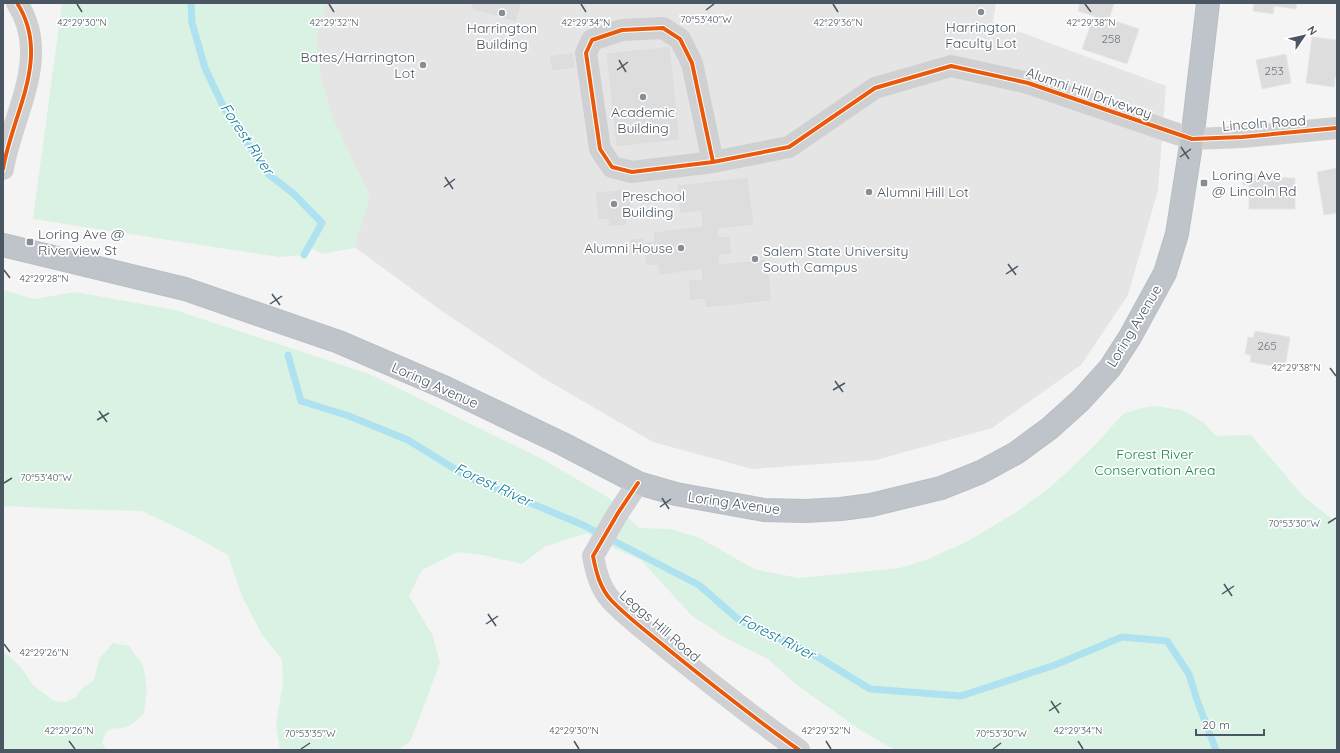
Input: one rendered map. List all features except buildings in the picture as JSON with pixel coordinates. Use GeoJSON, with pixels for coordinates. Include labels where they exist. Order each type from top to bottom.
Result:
{"type":"FeatureCollection","features":[{"type":"Feature","properties":{"kind":"highway","name":"Loring Avenue"},"geometry":{"type":"LineString","coordinates":[[3,245],[185,289],[338,342],[446,388],[563,444],[638,483],[676,494],[764,510],[805,511],[841,509],[871,505],[941,488],[981,472],[1016,453],[1050,428],[1081,400],[1105,373],[1130,338],[1165,273],[1177,234],[1192,139],[1208,3]]}},
{"type":"Feature","properties":{"kind":"street"},"geometry":{"type":"LineString","coordinates":[[3,169],[6,151],[18,119],[27,86],[32,48],[30,31],[17,3]]}},
{"type":"Feature","properties":{"kind":"street","name":"Alumni Hill Driveway"},"geometry":{"type":"LineString","coordinates":[[713,162],[692,63],[680,39],[663,28],[622,30],[592,40],[586,53],[600,148],[612,167],[632,172],[713,162],[789,147],[875,88],[951,66],[1028,83],[1192,139]]}},
{"type":"Feature","properties":{"kind":"street","name":"Lincoln Road"},"geometry":{"type":"LineString","coordinates":[[1192,139],[1242,137],[1337,128]]}},
{"type":"Feature","properties":{"kind":"street","name":"Leggs Hill Road"},"geometry":{"type":"LineString","coordinates":[[638,483],[618,513],[593,556],[596,572],[602,586],[611,600],[638,624],[755,719],[799,750]]}},
{"type":"Feature","properties":{"kind":"shaded area","name":"Salem State University South Campus"},"geometry":{"type":"Polygon","coordinates":[[[191,3],[996,3],[993,22],[1166,86],[1158,190],[1128,295],[1081,365],[992,428],[876,460],[752,469],[653,442],[543,378],[443,312],[322,223],[191,3]]]}},
{"type":"Feature","properties":{"kind":"green space"},"geometry":{"type":"Polygon","coordinates":[[[62,3],[326,3],[316,39],[322,82],[334,121],[370,196],[354,248],[322,254],[309,247],[304,255],[279,257],[33,219],[62,3]]]}},
{"type":"Feature","properties":{"kind":"green space","name":"Forest River Conservation Area"},"geometry":{"type":"Polygon","coordinates":[[[3,290],[34,299],[75,292],[175,310],[369,374],[544,460],[609,498],[639,528],[670,529],[700,538],[754,569],[798,578],[900,568],[928,559],[966,542],[1015,513],[1048,489],[1095,445],[1123,414],[1142,408],[1155,406],[1181,410],[1204,423],[1216,436],[1251,435],[1303,496],[1337,523],[1337,750],[895,750],[862,731],[798,686],[768,659],[726,638],[692,616],[641,560],[616,549],[587,533],[546,546],[522,564],[483,555],[457,552],[422,570],[409,596],[433,636],[440,663],[410,742],[397,750],[280,750],[276,725],[283,683],[282,660],[261,633],[242,596],[228,555],[190,534],[142,511],[7,506],[3,508],[3,290]]]}},
{"type":"Feature","properties":{"kind":"green space"},"geometry":{"type":"Polygon","coordinates":[[[113,643],[129,646],[143,665],[147,689],[144,714],[130,725],[107,732],[102,742],[106,750],[3,750],[3,651],[21,667],[33,685],[54,701],[65,702],[76,697],[81,689],[94,680],[99,659],[113,643]]]}},
{"type":"Feature","properties":{"kind":"waterway","name":"Forest River"},"geometry":{"type":"LineString","coordinates":[[191,3],[192,23],[205,68],[224,108],[268,174],[294,194],[322,223],[304,255]]}},
{"type":"Feature","properties":{"kind":"waterway","name":"Forest River"},"geometry":{"type":"LineString","coordinates":[[288,355],[301,401],[349,416],[408,440],[466,476],[583,525],[699,585],[739,620],[813,654],[870,689],[961,696],[1055,665],[1122,637],[1167,641],[1189,674],[1216,750]]}},
{"type":"Feature","properties":{"kind":"cycle path"},"geometry":{"type":"LineString","coordinates":[[3,169],[21,107],[30,65],[31,44],[27,23],[17,3]]}},
{"type":"Feature","properties":{"kind":"cycle path"},"geometry":{"type":"LineString","coordinates":[[713,162],[692,63],[680,39],[663,28],[622,30],[592,40],[586,53],[600,149],[612,167],[632,172],[713,162],[789,147],[875,88],[951,66],[1028,83],[1192,139],[1242,137],[1337,128]]}},
{"type":"Feature","properties":{"kind":"cycle path"},"geometry":{"type":"LineString","coordinates":[[638,483],[618,513],[593,556],[597,574],[607,595],[639,626],[733,701],[799,750]]}},
{"type":"Feature","properties":{"kind":"place","name":"Harrington Faculty Lot"},"geometry":{"type":"Point","coordinates":[981,12]}},
{"type":"Feature","properties":{"kind":"place","name":"Harrington Building"},"geometry":{"type":"Point","coordinates":[502,13]}},
{"type":"Feature","properties":{"kind":"place","name":"Bates/Harrington Lot"},"geometry":{"type":"Point","coordinates":[423,65]}},
{"type":"Feature","properties":{"kind":"place","name":"Academic Building"},"geometry":{"type":"Point","coordinates":[643,97]}},
{"type":"Feature","properties":{"kind":"place","name":"Loring Ave @ Lincoln Rd"},"geometry":{"type":"Point","coordinates":[1204,183]}},
{"type":"Feature","properties":{"kind":"place","name":"Alumni Hill Lot"},"geometry":{"type":"Point","coordinates":[869,192]}},
{"type":"Feature","properties":{"kind":"place","name":"Preschool Building"},"geometry":{"type":"Point","coordinates":[614,204]}},
{"type":"Feature","properties":{"kind":"place","name":"Loring Ave @ Riverview St"},"geometry":{"type":"Point","coordinates":[30,242]}},
{"type":"Feature","properties":{"kind":"place","name":"Alumni House"},"geometry":{"type":"Point","coordinates":[681,248]}},
{"type":"Feature","properties":{"kind":"place","name":"Salem State University South Campus"},"geometry":{"type":"Point","coordinates":[755,259]}}]}
